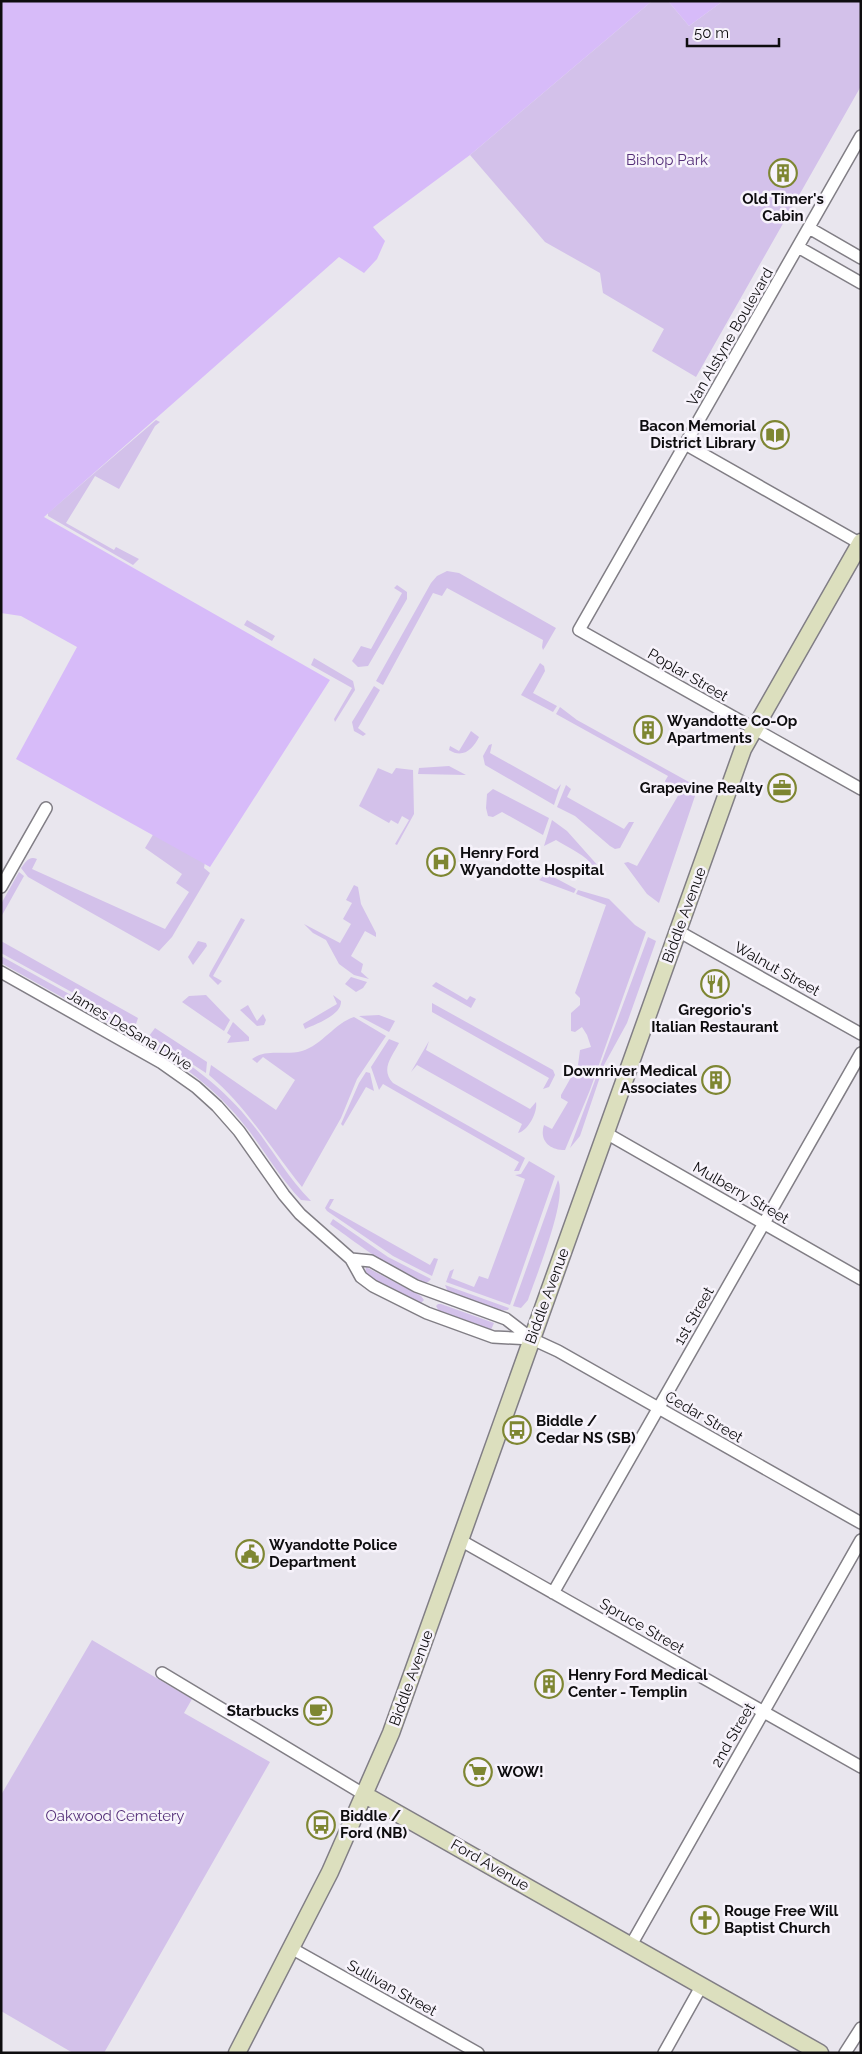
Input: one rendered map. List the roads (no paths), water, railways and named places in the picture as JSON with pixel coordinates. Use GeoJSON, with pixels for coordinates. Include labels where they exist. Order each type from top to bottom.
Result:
{"type":"FeatureCollection","features":[{"type":"Feature","properties":{"kind":"main road","name":"Biddle Avenue"},"geometry":{"type":"LineString","coordinates":[[236,2053],[339,1855],[391,1733],[743,749],[860,543]]}},
{"type":"Feature","properties":{"kind":"main road","name":"Ford Avenue"},"geometry":{"type":"LineString","coordinates":[[365,1795],[820,2053]]}},
{"type":"Feature","properties":{"kind":"street","name":"Van Alstyne Boulevard"},"geometry":{"type":"LineString","coordinates":[[579,630],[861,136]]}},
{"type":"Feature","properties":{"kind":"street"},"geometry":{"type":"LineString","coordinates":[[810,228],[861,258]]}},
{"type":"Feature","properties":{"kind":"street"},"geometry":{"type":"LineString","coordinates":[[798,247],[861,283]]}},
{"type":"Feature","properties":{"kind":"street"},"geometry":{"type":"LineString","coordinates":[[685,444],[860,543]]}},
{"type":"Feature","properties":{"kind":"street","name":"Poplar Street"},"geometry":{"type":"LineString","coordinates":[[579,630],[861,789]]}},
{"type":"Feature","properties":{"kind":"street"},"geometry":{"type":"LineString","coordinates":[[1,887],[46,808]]}},
{"type":"Feature","properties":{"kind":"street","name":"Walnut Street"},"geometry":{"type":"LineString","coordinates":[[678,931],[861,1034]]}},
{"type":"Feature","properties":{"kind":"street","name":"James DeSana Drive"},"geometry":{"type":"LineString","coordinates":[[1,972],[154,1059],[196,1087],[239,1130],[284,1195],[300,1214],[321,1235],[351,1259],[361,1277],[398,1300],[492,1337],[532,1339]]}},
{"type":"Feature","properties":{"kind":"street","name":"1st Street"},"geometry":{"type":"LineString","coordinates":[[553,1593],[861,1053]]}},
{"type":"Feature","properties":{"kind":"street","name":"Mulberry Street"},"geometry":{"type":"LineString","coordinates":[[606,1133],[861,1279]]}},
{"type":"Feature","properties":{"kind":"street","name":"James DeSana Drive"},"geometry":{"type":"LineString","coordinates":[[351,1259],[371,1261],[416,1286],[506,1319],[532,1339]]}},
{"type":"Feature","properties":{"kind":"street","name":"Cedar Street"},"geometry":{"type":"LineString","coordinates":[[532,1339],[659,1408],[861,1523]]}},
{"type":"Feature","properties":{"kind":"street","name":"Spruce Street"},"geometry":{"type":"LineString","coordinates":[[460,1540],[861,1767]]}},
{"type":"Feature","properties":{"kind":"street","name":"2nd Street"},"geometry":{"type":"LineString","coordinates":[[631,1945],[861,1540]]}},
{"type":"Feature","properties":{"kind":"street","name":"Ford Avenue"},"geometry":{"type":"LineString","coordinates":[[162,1672],[365,1795]]}},
{"type":"Feature","properties":{"kind":"street","name":"Sullivan Street"},"geometry":{"type":"LineString","coordinates":[[291,1948],[478,2053]]}},
{"type":"Feature","properties":{"kind":"street"},"geometry":{"type":"LineString","coordinates":[[664,2053],[702,1985]]}},
{"type":"Feature","properties":{"kind":"street"},"geometry":{"type":"LineString","coordinates":[[845,2053],[861,2028]]}},
{"type":"Feature","properties":{"kind":"place","name":"Old Timer's Cabin"},"geometry":{"type":"Point","coordinates":[783,173]}},
{"type":"Feature","properties":{"kind":"place","name":"Bacon Memorial District Library"},"geometry":{"type":"Point","coordinates":[775,435]}},
{"type":"Feature","properties":{"kind":"place","name":"Wyandotte Co-Op Apartments"},"geometry":{"type":"Point","coordinates":[648,730]}},
{"type":"Feature","properties":{"kind":"place","name":"Grapevine Realty"},"geometry":{"type":"Point","coordinates":[782,788]}},
{"type":"Feature","properties":{"kind":"place","name":"Henry Ford Wyandotte Hospital"},"geometry":{"type":"Point","coordinates":[441,862]}},
{"type":"Feature","properties":{"kind":"place","name":"Gregorio's Italian Restaurant"},"geometry":{"type":"Point","coordinates":[715,984]}},
{"type":"Feature","properties":{"kind":"place","name":"Downriver Medical Associates"},"geometry":{"type":"Point","coordinates":[716,1080]}},
{"type":"Feature","properties":{"kind":"place","name":"Biddle / Cedar NS (SB)"},"geometry":{"type":"Point","coordinates":[517,1430]}},
{"type":"Feature","properties":{"kind":"place","name":"Wyandotte Police Department"},"geometry":{"type":"Point","coordinates":[250,1554]}},
{"type":"Feature","properties":{"kind":"place","name":"Henry Ford Medical Center - Templin"},"geometry":{"type":"Point","coordinates":[549,1684]}},
{"type":"Feature","properties":{"kind":"place","name":"Starbucks"},"geometry":{"type":"Point","coordinates":[318,1711]}},
{"type":"Feature","properties":{"kind":"place","name":"WOW!"},"geometry":{"type":"Point","coordinates":[478,1772]}},
{"type":"Feature","properties":{"kind":"place","name":"Biddle / Ford (NB)"},"geometry":{"type":"Point","coordinates":[321,1825]}},
{"type":"Feature","properties":{"kind":"place","name":"Rouge Free Will Baptist Church"},"geometry":{"type":"Point","coordinates":[705,1920]}},
{"type":"Feature","properties":{"kind":"park label","name":"Bishop Park"},"geometry":{"type":"Point","coordinates":[667,160]}},
{"type":"Feature","properties":{"kind":"park label","name":"Oakwood Cemetery"},"geometry":{"type":"Point","coordinates":[115,1816]}}]}
